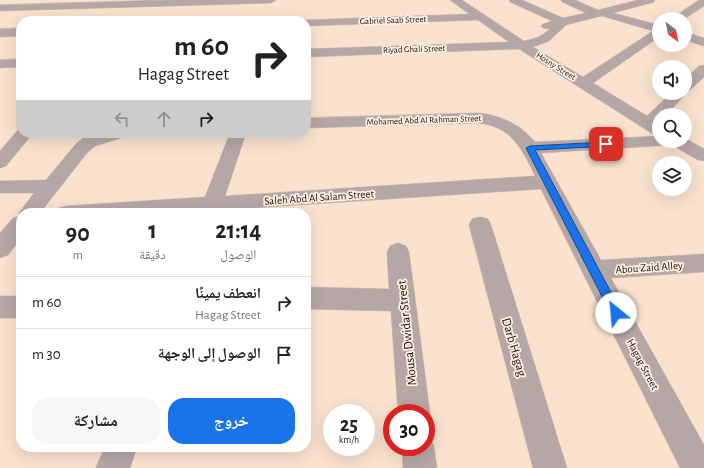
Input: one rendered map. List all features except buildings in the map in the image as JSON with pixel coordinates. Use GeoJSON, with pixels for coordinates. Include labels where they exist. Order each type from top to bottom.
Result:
{"type":"FeatureCollection","features":[{"type":"Feature","properties":{"kind":"street"},"geometry":{"type":"LineString","coordinates":[[0,8],[113,2],[270,0]]}},
{"type":"Feature","properties":{"kind":"street","name":"Hosny Street"},"geometry":{"type":"LineString","coordinates":[[455,0],[506,34],[521,38],[584,83],[652,125]]}},
{"type":"Feature","properties":{"kind":"street"},"geometry":{"type":"LineString","coordinates":[[514,0],[562,22]]}},
{"type":"Feature","properties":{"kind":"street"},"geometry":{"type":"LineString","coordinates":[[566,0],[599,13],[652,28]]}},
{"type":"Feature","properties":{"kind":"street"},"geometry":{"type":"LineString","coordinates":[[617,0],[631,5]]}},
{"type":"Feature","properties":{"kind":"street"},"geometry":{"type":"LineString","coordinates":[[535,28],[650,0]]}},
{"type":"Feature","properties":{"kind":"street"},"geometry":{"type":"LineString","coordinates":[[687,12],[704,0]]}},
{"type":"Feature","properties":{"kind":"street","name":"Gabriel Saab Street"},"geometry":{"type":"LineString","coordinates":[[311,23],[480,17]]}},
{"type":"Feature","properties":{"kind":"street","name":"Riyad Ghali Street"},"geometry":{"type":"LineString","coordinates":[[311,53],[521,38],[538,43],[548,38],[562,22]]}},
{"type":"Feature","properties":{"kind":"street"},"geometry":{"type":"LineString","coordinates":[[0,33],[16,32]]}},
{"type":"Feature","properties":{"kind":"street"},"geometry":{"type":"LineString","coordinates":[[584,83],[652,35]]}},
{"type":"Feature","properties":{"kind":"street"},"geometry":{"type":"LineString","coordinates":[[692,38],[704,42]]}},
{"type":"Feature","properties":{"kind":"street"},"geometry":{"type":"LineString","coordinates":[[0,64],[16,63]]}},
{"type":"Feature","properties":{"kind":"street"},"geometry":{"type":"LineString","coordinates":[[692,81],[704,69]]}},
{"type":"Feature","properties":{"kind":"street"},"geometry":{"type":"LineString","coordinates":[[668,108],[674,100]]}},
{"type":"Feature","properties":{"kind":"street","name":"Mohamed Abd Al Rahman Street"},"geometry":{"type":"LineString","coordinates":[[311,123],[471,118],[489,119],[507,125],[522,137],[530,148]]}},
{"type":"Feature","properties":{"kind":"street"},"geometry":{"type":"LineString","coordinates":[[0,162],[21,138]]}},
{"type":"Feature","properties":{"kind":"street"},"geometry":{"type":"LineString","coordinates":[[33,208],[81,149],[89,142],[102,138]]}},
{"type":"Feature","properties":{"kind":"street"},"geometry":{"type":"LineString","coordinates":[[210,208],[236,138]]}},
{"type":"Feature","properties":{"kind":"street"},"geometry":{"type":"LineString","coordinates":[[530,148],[652,143]]}},
{"type":"Feature","properties":{"kind":"street","name":"Hagag Street"},"geometry":{"type":"LineString","coordinates":[[530,148],[698,468]]}},
{"type":"Feature","properties":{"kind":"street"},"geometry":{"type":"LineString","coordinates":[[683,148],[704,166]]}},
{"type":"Feature","properties":{"kind":"street"},"geometry":{"type":"LineString","coordinates":[[688,148],[704,156]]}},
{"type":"Feature","properties":{"kind":"street","name":"Saleh Abd Al Salam Street"},"geometry":{"type":"LineString","coordinates":[[210,208],[547,182]]}},
{"type":"Feature","properties":{"kind":"street"},"geometry":{"type":"LineString","coordinates":[[0,187],[51,186]]}},
{"type":"Feature","properties":{"kind":"street","name":"Darb Hagag"},"geometry":{"type":"LineString","coordinates":[[480,225],[550,468]]}},
{"type":"Feature","properties":{"kind":"street"},"geometry":{"type":"LineString","coordinates":[[0,249],[16,229]]}},
{"type":"Feature","properties":{"kind":"street","name":"Mousa Dwidar Street"},"geometry":{"type":"LineString","coordinates":[[398,252],[413,404]]}},
{"type":"Feature","properties":{"kind":"street","name":"Abou Zaid Alley"},"geometry":{"type":"LineString","coordinates":[[594,270],[704,263]]}},
{"type":"Feature","properties":{"kind":"street"},"geometry":{"type":"LineString","coordinates":[[311,298],[403,300]]}},
{"type":"Feature","properties":{"kind":"street"},"geometry":{"type":"LineString","coordinates":[[0,307],[16,307]]}},
{"type":"Feature","properties":{"kind":"street"},"geometry":{"type":"LineString","coordinates":[[113,468],[119,452]]}},
{"type":"Feature","properties":{"kind":"street"},"geometry":{"type":"LineString","coordinates":[[419,456],[420,468]]}},
{"type":"Feature","properties":{"kind":"route"},"geometry":{"type":"LineString","coordinates":[[606,144],[530,148],[616,313]]}}]}
